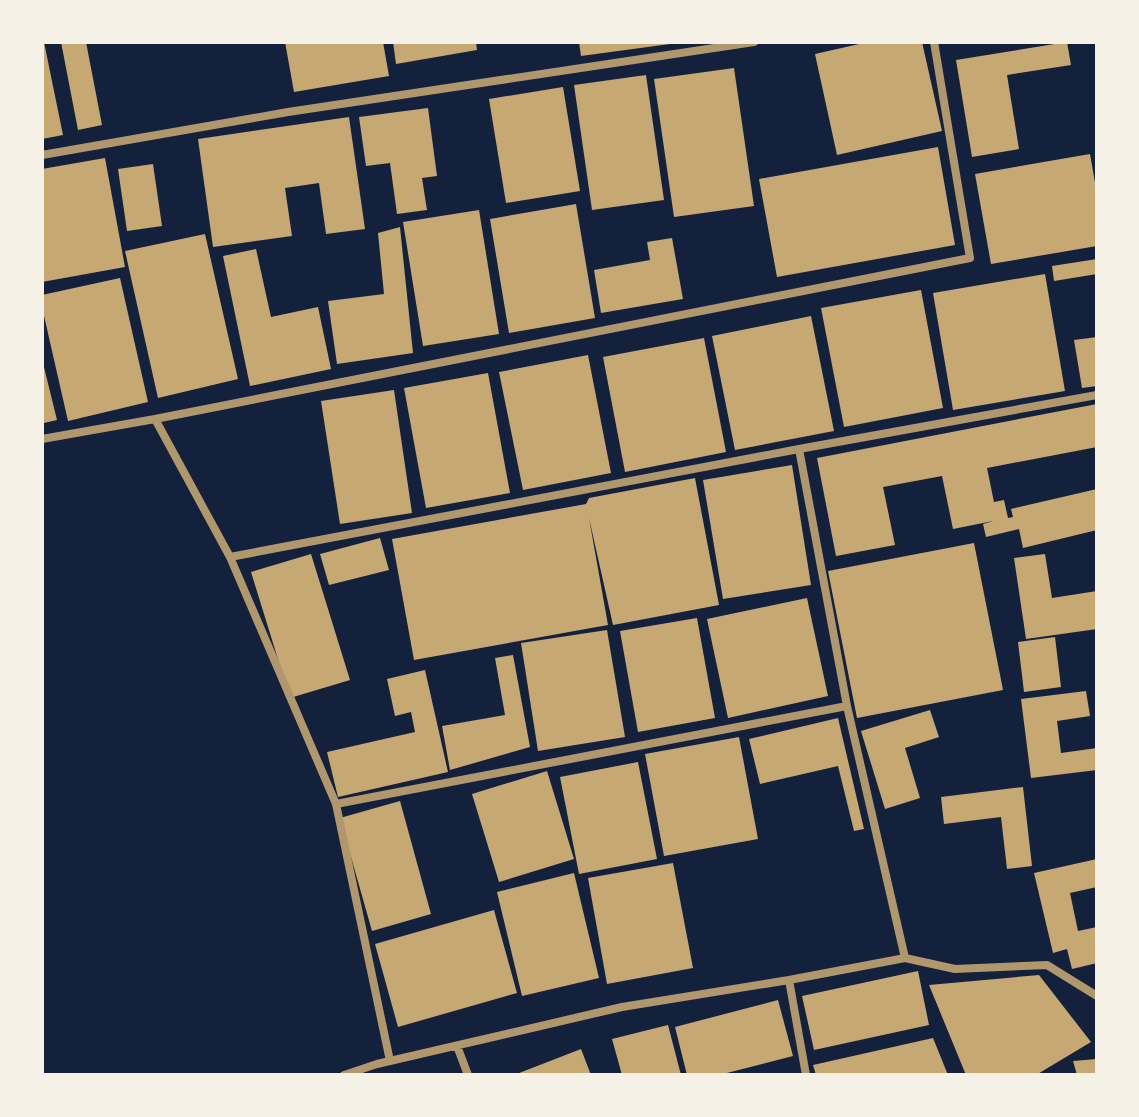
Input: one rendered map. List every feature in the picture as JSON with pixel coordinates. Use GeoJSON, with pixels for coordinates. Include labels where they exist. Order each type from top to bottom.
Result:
{"type":"FeatureCollection","features":[{"type":"Feature","properties":{"kind":"street"},"geometry":{"type":"LineString","coordinates":[[42,155],[288,112],[754,42]]}},
{"type":"Feature","properties":{"kind":"street"},"geometry":{"type":"LineString","coordinates":[[42,439],[970,258],[934,42]]}},
{"type":"Feature","properties":{"kind":"street"},"geometry":{"type":"LineString","coordinates":[[230,557],[1097,395]]}},
{"type":"Feature","properties":{"kind":"street"},"geometry":{"type":"LineString","coordinates":[[155,419],[230,557],[336,804],[390,1061]]}},
{"type":"Feature","properties":{"kind":"street"},"geometry":{"type":"LineString","coordinates":[[799,449],[847,706],[905,958]]}},
{"type":"Feature","properties":{"kind":"street"},"geometry":{"type":"LineString","coordinates":[[336,804],[847,706]]}},
{"type":"Feature","properties":{"kind":"street"},"geometry":{"type":"LineString","coordinates":[[344,1075],[390,1061],[622,1007],[905,958],[955,969],[1047,965],[1097,996]]}},
{"type":"Feature","properties":{"kind":"street"},"geometry":{"type":"LineString","coordinates":[[789,980],[806,1075]]}},
{"type":"Feature","properties":{"kind":"street"},"geometry":{"type":"LineString","coordinates":[[457,1046],[468,1075]]}},
{"type":"Feature","properties":{"kind":"building"},"geometry":{"type":"Polygon","coordinates":[[[42,42],[63,135],[42,139],[42,42]]]}},
{"type":"Feature","properties":{"kind":"building"},"geometry":{"type":"Polygon","coordinates":[[[61,42],[86,42],[102,125],[78,130],[61,42]]]}},
{"type":"Feature","properties":{"kind":"building"},"geometry":{"type":"Polygon","coordinates":[[[285,42],[383,42],[389,76],[294,92],[285,42]]]}},
{"type":"Feature","properties":{"kind":"building"},"geometry":{"type":"Polygon","coordinates":[[[393,42],[476,42],[477,50],[396,64],[393,42]]]}},
{"type":"Feature","properties":{"kind":"building"},"geometry":{"type":"Polygon","coordinates":[[[579,42],[670,42],[670,44],[581,56],[579,42]]]}},
{"type":"Feature","properties":{"kind":"building"},"geometry":{"type":"Polygon","coordinates":[[[868,42],[922,42],[942,131],[837,155],[815,54],[868,42]]]}},
{"type":"Feature","properties":{"kind":"building"},"geometry":{"type":"Polygon","coordinates":[[[1067,42],[1071,65],[1007,75],[1019,149],[972,157],[956,60],[1067,42]]]}},
{"type":"Feature","properties":{"kind":"building"},"geometry":{"type":"Polygon","coordinates":[[[734,68],[754,206],[674,217],[654,79],[734,68]]]}},
{"type":"Feature","properties":{"kind":"building"},"geometry":{"type":"Polygon","coordinates":[[[646,75],[664,200],[592,210],[574,85],[646,75]]]}},
{"type":"Feature","properties":{"kind":"building"},"geometry":{"type":"Polygon","coordinates":[[[563,87],[580,191],[506,203],[489,99],[563,87]]]}},
{"type":"Feature","properties":{"kind":"building"},"geometry":{"type":"Polygon","coordinates":[[[428,108],[437,176],[422,178],[427,210],[397,214],[390,163],[366,166],[359,117],[428,108]]]}},
{"type":"Feature","properties":{"kind":"building"},"geometry":{"type":"Polygon","coordinates":[[[349,117],[365,229],[326,234],[319,183],[285,188],[292,236],[213,247],[198,139],[349,117]]]}},
{"type":"Feature","properties":{"kind":"building"},"geometry":{"type":"Polygon","coordinates":[[[938,147],[955,245],[777,277],[759,179],[938,147]]]}},
{"type":"Feature","properties":{"kind":"building"},"geometry":{"type":"Polygon","coordinates":[[[1090,154],[1097,194],[1097,246],[991,264],[975,174],[1090,154]]]}},
{"type":"Feature","properties":{"kind":"building"},"geometry":{"type":"Polygon","coordinates":[[[105,158],[125,267],[42,282],[42,169],[105,158]]]}},
{"type":"Feature","properties":{"kind":"building"},"geometry":{"type":"Polygon","coordinates":[[[153,164],[162,226],[127,231],[118,169],[153,164]]]}},
{"type":"Feature","properties":{"kind":"building"},"geometry":{"type":"Polygon","coordinates":[[[576,204],[595,318],[509,333],[490,219],[576,204]]]}},
{"type":"Feature","properties":{"kind":"building"},"geometry":{"type":"Polygon","coordinates":[[[479,210],[499,334],[423,346],[403,222],[479,210]]]}},
{"type":"Feature","properties":{"kind":"building"},"geometry":{"type":"Polygon","coordinates":[[[400,227],[413,353],[337,364],[328,301],[384,294],[378,233],[400,227]]]}},
{"type":"Feature","properties":{"kind":"building"},"geometry":{"type":"Polygon","coordinates":[[[205,234],[238,379],[158,398],[125,251],[205,234]]]}},
{"type":"Feature","properties":{"kind":"building"},"geometry":{"type":"Polygon","coordinates":[[[672,238],[683,299],[601,313],[594,270],[650,260],[647,242],[672,238]]]}},
{"type":"Feature","properties":{"kind":"building"},"geometry":{"type":"Polygon","coordinates":[[[256,249],[271,317],[318,307],[331,369],[250,386],[223,256],[256,249]]]}},
{"type":"Feature","properties":{"kind":"building"},"geometry":{"type":"Polygon","coordinates":[[[1097,259],[1097,274],[1054,281],[1052,266],[1097,259]]]}},
{"type":"Feature","properties":{"kind":"building"},"geometry":{"type":"Polygon","coordinates":[[[1045,274],[1065,391],[953,410],[933,293],[1045,274]]]}},
{"type":"Feature","properties":{"kind":"building"},"geometry":{"type":"Polygon","coordinates":[[[120,278],[148,402],[68,421],[42,307],[42,295],[120,278]]]}},
{"type":"Feature","properties":{"kind":"building"},"geometry":{"type":"Polygon","coordinates":[[[921,290],[943,408],[844,427],[821,308],[921,290]]]}},
{"type":"Feature","properties":{"kind":"building"},"geometry":{"type":"Polygon","coordinates":[[[811,316],[834,431],[735,450],[712,336],[811,316]]]}},
{"type":"Feature","properties":{"kind":"building"},"geometry":{"type":"Polygon","coordinates":[[[1097,337],[1097,386],[1082,388],[1074,340],[1097,337]]]}},
{"type":"Feature","properties":{"kind":"building"},"geometry":{"type":"Polygon","coordinates":[[[704,338],[726,452],[625,472],[603,357],[704,338]]]}},
{"type":"Feature","properties":{"kind":"building"},"geometry":{"type":"Polygon","coordinates":[[[588,355],[611,473],[523,490],[499,372],[588,355]]]}},
{"type":"Feature","properties":{"kind":"building"},"geometry":{"type":"Polygon","coordinates":[[[42,359],[57,420],[44,423],[42,415],[42,359]]]}},
{"type":"Feature","properties":{"kind":"building"},"geometry":{"type":"Polygon","coordinates":[[[488,373],[510,493],[426,508],[404,388],[488,373]]]}},
{"type":"Feature","properties":{"kind":"building"},"geometry":{"type":"Polygon","coordinates":[[[394,390],[412,513],[340,524],[321,401],[394,390]]]}},
{"type":"Feature","properties":{"kind":"building"},"geometry":{"type":"Polygon","coordinates":[[[1097,404],[1097,447],[987,468],[994,502],[1004,500],[1008,518],[1013,517],[1011,509],[1097,489],[1097,530],[1023,548],[1019,529],[986,537],[983,524],[993,521],[953,529],[942,476],[883,487],[895,545],[836,556],[817,458],[1097,404]]]}},
{"type":"Feature","properties":{"kind":"building"},"geometry":{"type":"Polygon","coordinates":[[[792,465],[811,585],[723,599],[703,480],[792,465]]]}},
{"type":"Feature","properties":{"kind":"building"},"geometry":{"type":"Polygon","coordinates":[[[695,478],[719,605],[613,625],[589,518],[608,625],[414,660],[392,539],[586,504],[589,498],[695,478]]]}},
{"type":"Feature","properties":{"kind":"building"},"geometry":{"type":"Polygon","coordinates":[[[380,538],[389,570],[329,585],[320,554],[380,538]]]}},
{"type":"Feature","properties":{"kind":"building"},"geometry":{"type":"Polygon","coordinates":[[[974,543],[1003,690],[857,718],[828,571],[974,543]]]}},
{"type":"Feature","properties":{"kind":"building"},"geometry":{"type":"Polygon","coordinates":[[[311,554],[350,680],[290,698],[251,572],[311,554]]]}},
{"type":"Feature","properties":{"kind":"building"},"geometry":{"type":"Polygon","coordinates":[[[1045,554],[1052,598],[1097,591],[1097,629],[1026,639],[1014,558],[1045,554]]]}},
{"type":"Feature","properties":{"kind":"building"},"geometry":{"type":"Polygon","coordinates":[[[807,598],[828,696],[728,718],[707,619],[807,598]]]}},
{"type":"Feature","properties":{"kind":"building"},"geometry":{"type":"Polygon","coordinates":[[[697,618],[715,718],[638,732],[620,631],[697,618]]]}},
{"type":"Feature","properties":{"kind":"building"},"geometry":{"type":"Polygon","coordinates":[[[607,630],[625,737],[538,751],[521,643],[607,630]]]}},
{"type":"Feature","properties":{"kind":"building"},"geometry":{"type":"Polygon","coordinates":[[[1055,637],[1061,687],[1024,692],[1018,642],[1055,637]]]}},
{"type":"Feature","properties":{"kind":"building"},"geometry":{"type":"Polygon","coordinates":[[[513,655],[530,747],[450,770],[442,726],[505,715],[495,658],[513,655]]]}},
{"type":"Feature","properties":{"kind":"building"},"geometry":{"type":"Polygon","coordinates":[[[425,670],[448,772],[338,797],[327,752],[415,732],[411,712],[395,716],[387,679],[425,670]]]}},
{"type":"Feature","properties":{"kind":"building"},"geometry":{"type":"Polygon","coordinates":[[[1086,691],[1090,716],[1057,721],[1061,753],[1097,748],[1097,770],[1031,778],[1021,699],[1086,691]]]}},
{"type":"Feature","properties":{"kind":"building"},"geometry":{"type":"Polygon","coordinates":[[[930,710],[939,737],[905,748],[920,798],[885,809],[861,731],[930,710]]]}},
{"type":"Feature","properties":{"kind":"building"},"geometry":{"type":"Polygon","coordinates":[[[838,718],[864,829],[854,831],[838,766],[760,784],[749,739],[838,718]]]}},
{"type":"Feature","properties":{"kind":"building"},"geometry":{"type":"Polygon","coordinates":[[[739,737],[758,839],[664,856],[645,754],[739,737]]]}},
{"type":"Feature","properties":{"kind":"building"},"geometry":{"type":"Polygon","coordinates":[[[638,762],[657,859],[579,874],[560,777],[638,762]]]}},
{"type":"Feature","properties":{"kind":"building"},"geometry":{"type":"Polygon","coordinates":[[[547,771],[574,859],[499,882],[472,794],[547,771]]]}},
{"type":"Feature","properties":{"kind":"building"},"geometry":{"type":"Polygon","coordinates":[[[1023,787],[1032,866],[1007,869],[1001,817],[944,824],[941,797],[1023,787]]]}},
{"type":"Feature","properties":{"kind":"building"},"geometry":{"type":"Polygon","coordinates":[[[400,801],[431,914],[372,931],[340,818],[400,801]]]}},
{"type":"Feature","properties":{"kind":"building"},"geometry":{"type":"Polygon","coordinates":[[[1097,859],[1097,887],[1070,893],[1078,931],[1097,927],[1097,963],[1072,969],[1067,949],[1053,953],[1034,873],[1097,859]]]}},
{"type":"Feature","properties":{"kind":"building"},"geometry":{"type":"Polygon","coordinates":[[[673,863],[693,968],[607,984],[588,878],[673,863]]]}},
{"type":"Feature","properties":{"kind":"building"},"geometry":{"type":"Polygon","coordinates":[[[574,873],[599,978],[522,996],[497,892],[574,873]]]}},
{"type":"Feature","properties":{"kind":"building"},"geometry":{"type":"Polygon","coordinates":[[[494,910],[517,993],[398,1027],[375,944],[494,910]]]}},
{"type":"Feature","properties":{"kind":"building"},"geometry":{"type":"Polygon","coordinates":[[[918,971],[929,1025],[814,1050],[802,996],[918,971]]]}},
{"type":"Feature","properties":{"kind":"building"},"geometry":{"type":"Polygon","coordinates":[[[1039,975],[1091,1042],[1036,1075],[966,1075],[929,985],[1039,975]]]}},
{"type":"Feature","properties":{"kind":"building"},"geometry":{"type":"Polygon","coordinates":[[[778,1000],[793,1056],[719,1075],[687,1075],[675,1027],[778,1000]]]}},
{"type":"Feature","properties":{"kind":"building"},"geometry":{"type":"Polygon","coordinates":[[[668,1025],[681,1075],[622,1075],[612,1039],[668,1025]]]}},
{"type":"Feature","properties":{"kind":"building"},"geometry":{"type":"Polygon","coordinates":[[[933,1038],[948,1075],[816,1075],[813,1065],[933,1038]]]}},
{"type":"Feature","properties":{"kind":"building"},"geometry":{"type":"Polygon","coordinates":[[[581,1049],[591,1075],[514,1075],[581,1049]]]}},
{"type":"Feature","properties":{"kind":"building"},"geometry":{"type":"Polygon","coordinates":[[[1097,1059],[1097,1075],[1077,1075],[1073,1061],[1097,1059]]]}}]}
